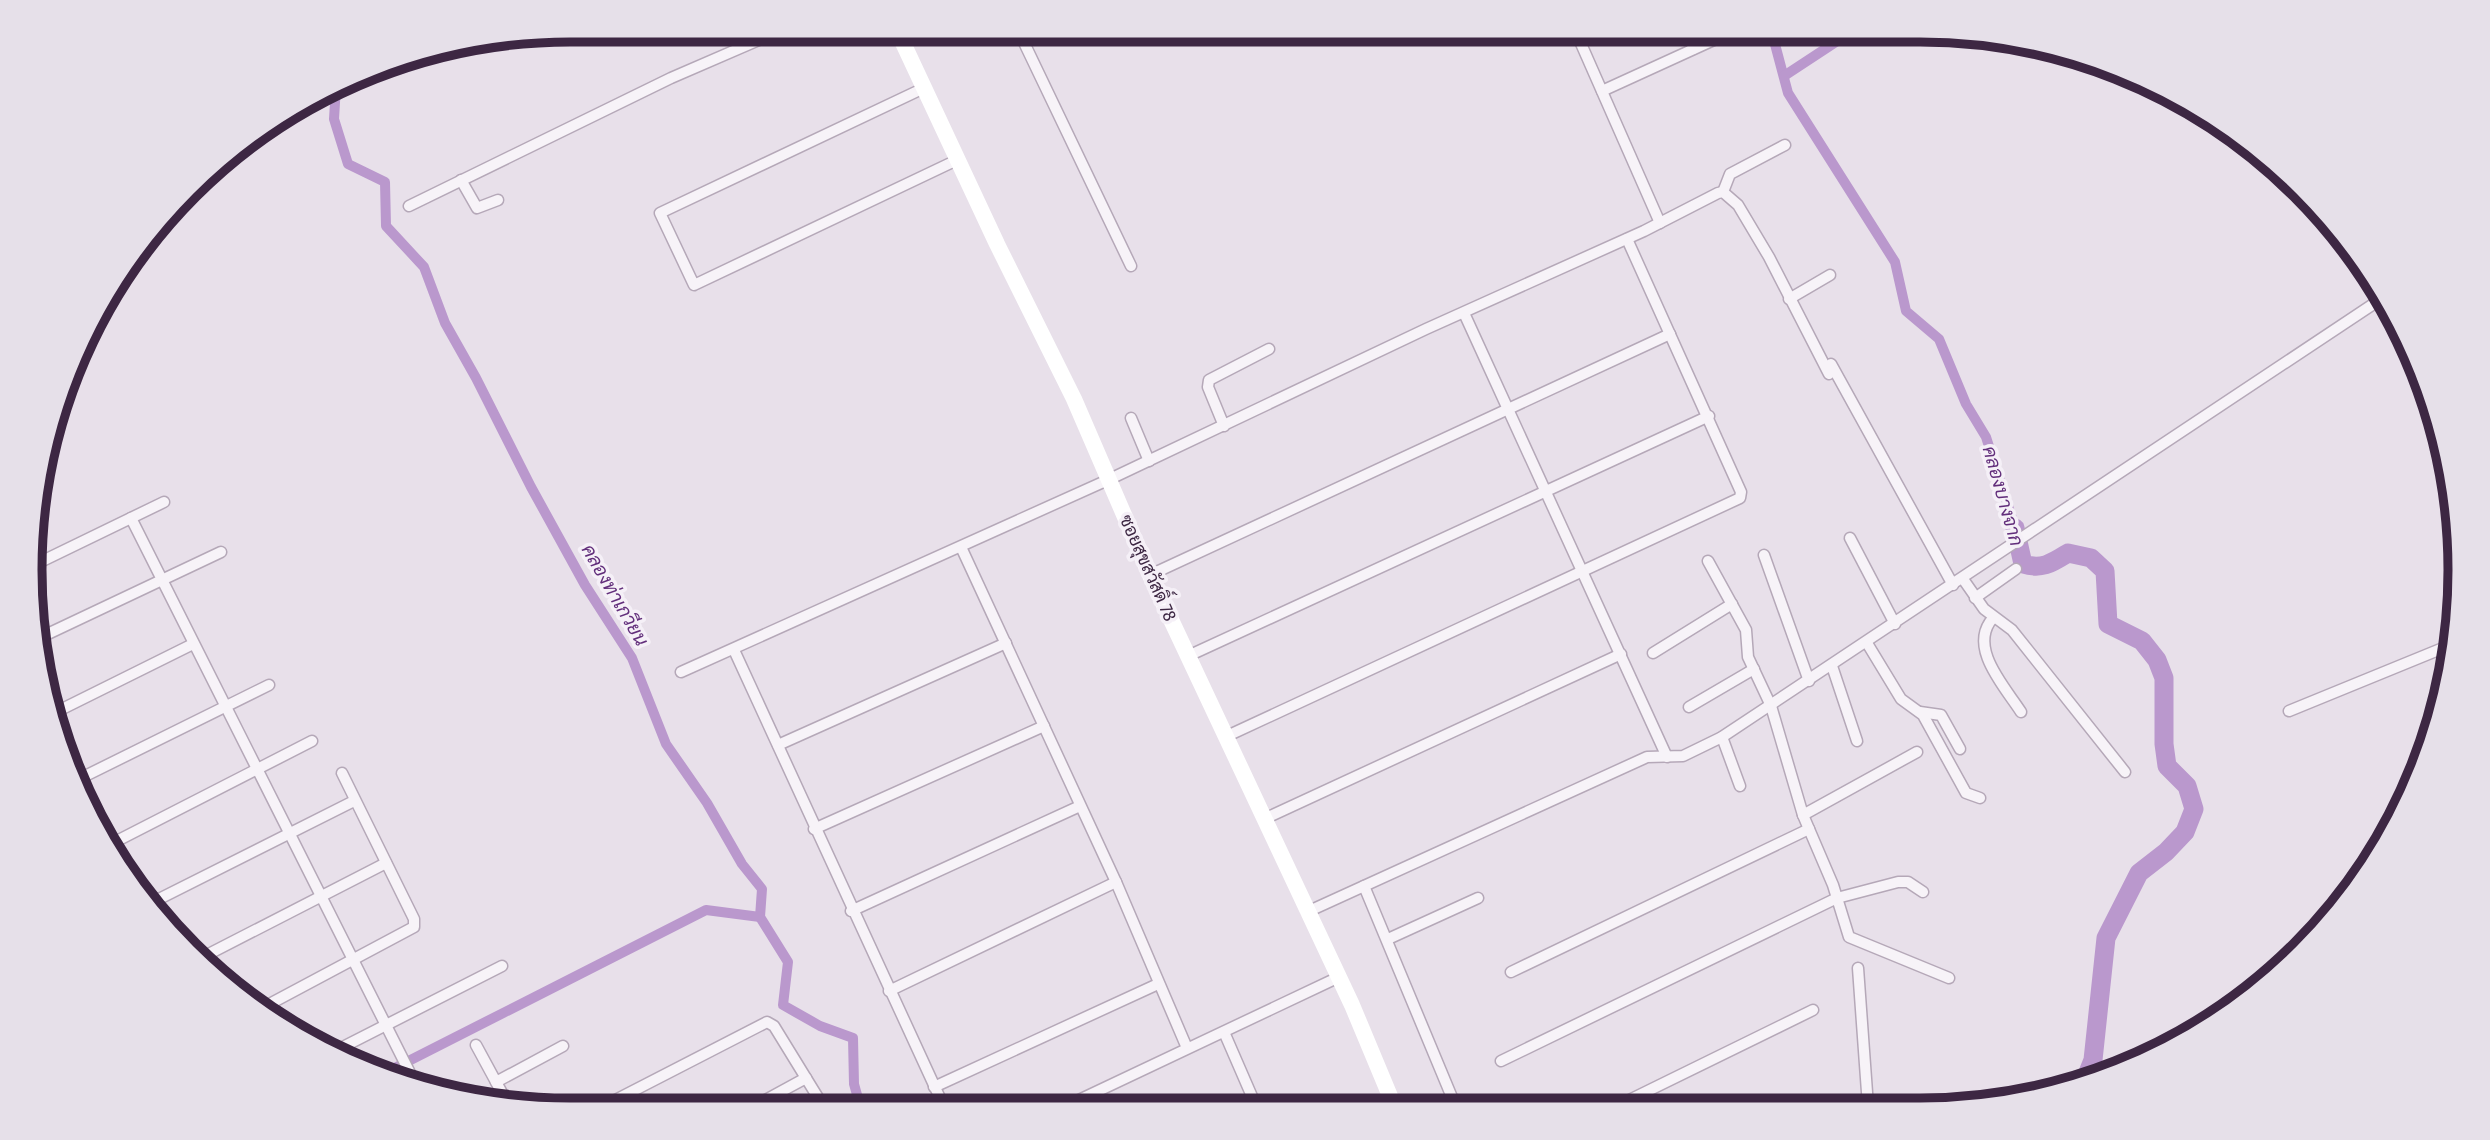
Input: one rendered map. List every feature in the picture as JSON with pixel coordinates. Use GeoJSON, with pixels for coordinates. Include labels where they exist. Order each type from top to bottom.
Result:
{"type":"FeatureCollection","features":[{"type":"Feature","properties":{"kind":"street"},"geometry":{"type":"LineString","coordinates":[[409,205],[671,78],[754,42]]}},
{"type":"Feature","properties":{"kind":"street","name":"ซอยสุขสวัสดิ์ 78"},"geometry":{"type":"LineString","coordinates":[[903,42],[1110,479],[1150,575],[1339,977],[1391,1098]]}},
{"type":"Feature","properties":{"kind":"street"},"geometry":{"type":"LineString","coordinates":[[1024,42],[1131,266]]}},
{"type":"Feature","properties":{"kind":"street"},"geometry":{"type":"LineString","coordinates":[[1580,42],[1660,223]]}},
{"type":"Feature","properties":{"kind":"street"},"geometry":{"type":"LineString","coordinates":[[1692,42],[1693,49]]}},
{"type":"Feature","properties":{"kind":"street"},"geometry":{"type":"LineString","coordinates":[[1602,91],[1709,42]]}},
{"type":"Feature","properties":{"kind":"street"},"geometry":{"type":"LineString","coordinates":[[924,88],[660,213],[694,285],[957,160]]}},
{"type":"Feature","properties":{"kind":"street"},"geometry":{"type":"LineString","coordinates":[[681,672],[1110,479],[1627,239],[1723,192],[1730,174],[1785,145]]}},
{"type":"Feature","properties":{"kind":"street"},"geometry":{"type":"LineString","coordinates":[[461,180],[477,208],[498,200]]}},
{"type":"Feature","properties":{"kind":"street"},"geometry":{"type":"LineString","coordinates":[[1723,192],[1738,205],[1769,257],[1788,299],[1829,374]]}},
{"type":"Feature","properties":{"kind":"street"},"geometry":{"type":"LineString","coordinates":[[1225,737],[1740,498],[1741,492],[1709,416],[1627,239]]}},
{"type":"Feature","properties":{"kind":"street"},"geometry":{"type":"LineString","coordinates":[[1788,299],[1830,275]]}},
{"type":"Feature","properties":{"kind":"street"},"geometry":{"type":"LineString","coordinates":[[1307,912],[1647,757],[1683,756],[1722,737],[2375,303]]}},
{"type":"Feature","properties":{"kind":"street"},"geometry":{"type":"LineString","coordinates":[[1464,313],[1667,757]]}},
{"type":"Feature","properties":{"kind":"street"},"geometry":{"type":"LineString","coordinates":[[1805,320],[1958,582],[1993,618],[2012,630],[2125,772]]}},
{"type":"Feature","properties":{"kind":"street"},"geometry":{"type":"LineString","coordinates":[[1150,575],[1670,334]]}},
{"type":"Feature","properties":{"kind":"street"},"geometry":{"type":"LineString","coordinates":[[1224,426],[1208,387],[1209,380],[1269,349]]}},
{"type":"Feature","properties":{"kind":"street"},"geometry":{"type":"LineString","coordinates":[[1188,656],[1355,576],[1709,416]]}},
{"type":"Feature","properties":{"kind":"street"},"geometry":{"type":"LineString","coordinates":[[1131,418],[1149,461]]}},
{"type":"Feature","properties":{"kind":"street"},"geometry":{"type":"LineString","coordinates":[[42,562],[164,502]]}},
{"type":"Feature","properties":{"kind":"street"},"geometry":{"type":"LineString","coordinates":[[131,518],[410,1073]]}},
{"type":"Feature","properties":{"kind":"street"},"geometry":{"type":"LineString","coordinates":[[1850,538],[1895,624]]}},
{"type":"Feature","properties":{"kind":"street"},"geometry":{"type":"LineString","coordinates":[[961,547],[1116,882],[1187,1048]]}},
{"type":"Feature","properties":{"kind":"street"},"geometry":{"type":"LineString","coordinates":[[46,635],[221,552]]}},
{"type":"Feature","properties":{"kind":"street"},"geometry":{"type":"LineString","coordinates":[[1764,555],[1809,681]]}},
{"type":"Feature","properties":{"kind":"street"},"geometry":{"type":"LineString","coordinates":[[1708,561],[1746,630],[1746,651],[1771,706],[1803,814],[1837,898],[1849,937],[1949,978]]}},
{"type":"Feature","properties":{"kind":"street"},"geometry":{"type":"LineString","coordinates":[[1975,598],[2017,569]]}},
{"type":"Feature","properties":{"kind":"street"},"geometry":{"type":"LineString","coordinates":[[1653,653],[1732,604]]}},
{"type":"Feature","properties":{"kind":"street"},"geometry":{"type":"LineString","coordinates":[[1993,618],[1985,632],[1987,659],[2021,712]]}},
{"type":"Feature","properties":{"kind":"street"},"geometry":{"type":"LineString","coordinates":[[1867,642],[1901,699],[1920,712],[1966,793],[1980,798]]}},
{"type":"Feature","properties":{"kind":"street"},"geometry":{"type":"LineString","coordinates":[[778,745],[1006,643]]}},
{"type":"Feature","properties":{"kind":"street"},"geometry":{"type":"LineString","coordinates":[[61,710],[193,644]]}},
{"type":"Feature","properties":{"kind":"street"},"geometry":{"type":"LineString","coordinates":[[2289,711],[2442,649]]}},
{"type":"Feature","properties":{"kind":"street"},"geometry":{"type":"LineString","coordinates":[[734,650],[851,911],[940,1098]]}},
{"type":"Feature","properties":{"kind":"street"},"geometry":{"type":"LineString","coordinates":[[1264,819],[1621,654]]}},
{"type":"Feature","properties":{"kind":"street"},"geometry":{"type":"LineString","coordinates":[[1832,666],[1857,741]]}},
{"type":"Feature","properties":{"kind":"street"},"geometry":{"type":"LineString","coordinates":[[1689,707],[1754,669]]}},
{"type":"Feature","properties":{"kind":"street"},"geometry":{"type":"LineString","coordinates":[[84,777],[269,685]]}},
{"type":"Feature","properties":{"kind":"street"},"geometry":{"type":"LineString","coordinates":[[1920,712],[1941,715],[1960,749]]}},
{"type":"Feature","properties":{"kind":"street"},"geometry":{"type":"LineString","coordinates":[[814,829],[1044,726]]}},
{"type":"Feature","properties":{"kind":"street"},"geometry":{"type":"LineString","coordinates":[[1722,737],[1740,786]]}},
{"type":"Feature","properties":{"kind":"street"},"geometry":{"type":"LineString","coordinates":[[117,841],[312,741]]}},
{"type":"Feature","properties":{"kind":"street"},"geometry":{"type":"LineString","coordinates":[[1803,814],[1917,752]]}},
{"type":"Feature","properties":{"kind":"street"},"geometry":{"type":"LineString","coordinates":[[270,1004],[414,927],[414,919],[342,773]]}},
{"type":"Feature","properties":{"kind":"street"},"geometry":{"type":"LineString","coordinates":[[158,900],[354,801]]}},
{"type":"Feature","properties":{"kind":"street"},"geometry":{"type":"LineString","coordinates":[[851,911],[1080,806]]}},
{"type":"Feature","properties":{"kind":"street"},"geometry":{"type":"LineString","coordinates":[[1511,972],[1809,829]]}},
{"type":"Feature","properties":{"kind":"street"},"geometry":{"type":"LineString","coordinates":[[209,954],[386,863]]}},
{"type":"Feature","properties":{"kind":"street"},"geometry":{"type":"LineString","coordinates":[[889,991],[1116,882]]}},
{"type":"Feature","properties":{"kind":"street"},"geometry":{"type":"LineString","coordinates":[[1501,1061],[1837,898],[1898,882],[1908,882],[1923,892]]}},
{"type":"Feature","properties":{"kind":"street"},"geometry":{"type":"LineString","coordinates":[[1364,886],[1452,1098]]}},
{"type":"Feature","properties":{"kind":"street"},"geometry":{"type":"LineString","coordinates":[[1388,939],[1478,898]]}},
{"type":"Feature","properties":{"kind":"street"},"geometry":{"type":"LineString","coordinates":[[342,1047],[502,966]]}},
{"type":"Feature","properties":{"kind":"street"},"geometry":{"type":"LineString","coordinates":[[1858,968],[1867,1098]]}},
{"type":"Feature","properties":{"kind":"street"},"geometry":{"type":"LineString","coordinates":[[1083,1098],[1339,977]]}},
{"type":"Feature","properties":{"kind":"street"},"geometry":{"type":"LineString","coordinates":[[934,1087],[1158,984]]}},
{"type":"Feature","properties":{"kind":"street"},"geometry":{"type":"LineString","coordinates":[[1633,1098],[1813,1010]]}},
{"type":"Feature","properties":{"kind":"street"},"geometry":{"type":"LineString","coordinates":[[619,1098],[767,1022],[774,1026],[818,1098]]}},
{"type":"Feature","properties":{"kind":"street"},"geometry":{"type":"LineString","coordinates":[[1224,1032],[1253,1098]]}},
{"type":"Feature","properties":{"kind":"street"},"geometry":{"type":"LineString","coordinates":[[475,1045],[502,1093]]}},
{"type":"Feature","properties":{"kind":"street"},"geometry":{"type":"LineString","coordinates":[[496,1082],[563,1046]]}},
{"type":"Feature","properties":{"kind":"street"},"geometry":{"type":"LineString","coordinates":[[770,1098],[806,1079]]}},
{"type":"Feature","properties":{"kind":"waterway","name":"คลองบางจาก"},"geometry":{"type":"LineString","coordinates":[[1774,42],[1788,93],[1895,262],[1906,311],[1939,339],[1966,404],[1986,437],[2015,528]]}},
{"type":"Feature","properties":{"kind":"waterway"},"geometry":{"type":"LineString","coordinates":[[1784,76],[1836,42]]}},
{"type":"Feature","properties":{"kind":"waterway","name":"คลองท่าเกวียน"},"geometry":{"type":"LineString","coordinates":[[335,96],[334,119],[348,164],[385,182],[386,226],[424,267],[445,323],[531,487],[585,585],[632,658],[666,744],[707,803],[742,864],[762,889],[760,917],[788,962],[783,1005],[820,1026],[853,1038],[854,1084],[858,1098]]}},
{"type":"Feature","properties":{"kind":"waterway","name":"คลองบางจาก"},"geometry":{"type":"LineString","coordinates":[[2015,528],[2023,564],[2041,566],[2068,553],[2091,558],[2105,571],[2108,624],[2142,641],[2157,660],[2164,678],[2164,744],[2167,766],[2187,786],[2194,809],[2185,832],[2166,852],[2139,873],[2106,938],[2093,1060],[2089,1070]]}},
{"type":"Feature","properties":{"kind":"waterway"},"geometry":{"type":"LineString","coordinates":[[395,1068],[706,910],[760,917]]}}]}
